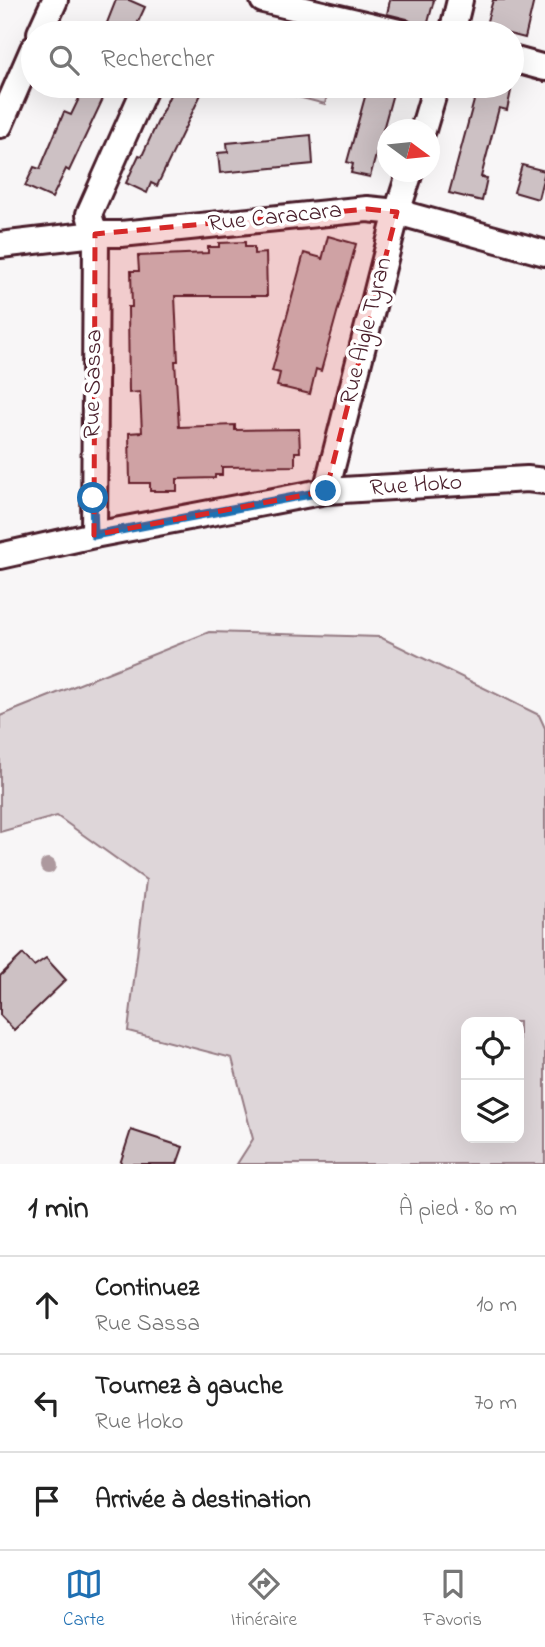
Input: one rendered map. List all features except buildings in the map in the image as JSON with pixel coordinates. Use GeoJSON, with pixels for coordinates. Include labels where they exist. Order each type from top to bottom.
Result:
{"type":"FeatureCollection","features":[{"type":"Feature","properties":{"kind":"street"},"geometry":{"type":"LineString","coordinates":[[45,21],[55,0]]}},
{"type":"Feature","properties":{"kind":"street"},"geometry":{"type":"LineString","coordinates":[[263,0],[351,21]]}},
{"type":"Feature","properties":{"kind":"street"},"geometry":{"type":"LineString","coordinates":[[455,21],[460,0]]}},
{"type":"Feature","properties":{"kind":"street"},"geometry":{"type":"LineString","coordinates":[[524,63],[545,68]]}},
{"type":"Feature","properties":{"kind":"street"},"geometry":{"type":"LineString","coordinates":[[0,125],[21,77]]}},
{"type":"Feature","properties":{"kind":"street","name":"Rue Sassa"},"geometry":{"type":"LineString","coordinates":[[94,535],[95,234],[89,214],[141,98]]}},
{"type":"Feature","properties":{"kind":"street"},"geometry":{"type":"LineString","coordinates":[[426,119],[432,98]]}},
{"type":"Feature","properties":{"kind":"street","name":"Rue Aigle Tyran"},"geometry":{"type":"LineString","coordinates":[[326,491],[407,182]]}},
{"type":"Feature","properties":{"kind":"street","name":"Rue Caracara"},"geometry":{"type":"LineString","coordinates":[[0,245],[367,209],[397,212],[545,253]]}},
{"type":"Feature","properties":{"kind":"street","name":"Rue Hoko"},"geometry":{"type":"LineString","coordinates":[[0,556],[94,535],[326,491],[527,478],[545,481]]}},
{"type":"Feature","properties":{"kind":"highlighted area"},"geometry":{"type":"Polygon","coordinates":[[[367,209],[397,212],[326,491],[94,535],[95,234],[367,209]]]}},
{"type":"Feature","properties":{"kind":"shaded area"},"geometry":{"type":"Polygon","coordinates":[[[302,98],[326,98],[325,104],[302,98]]]}},
{"type":"Feature","properties":{"kind":"shaded area"},"geometry":{"type":"Polygon","coordinates":[[[209,632],[380,637],[539,715],[545,728],[545,1164],[237,1164],[253,1139],[232,1058],[128,1031],[146,880],[57,816],[0,832],[0,716],[209,632]]]}},
{"type":"Feature","properties":{"kind":"route"},"geometry":{"type":"LineString","coordinates":[[93,498],[94,535],[326,491]]}}]}
